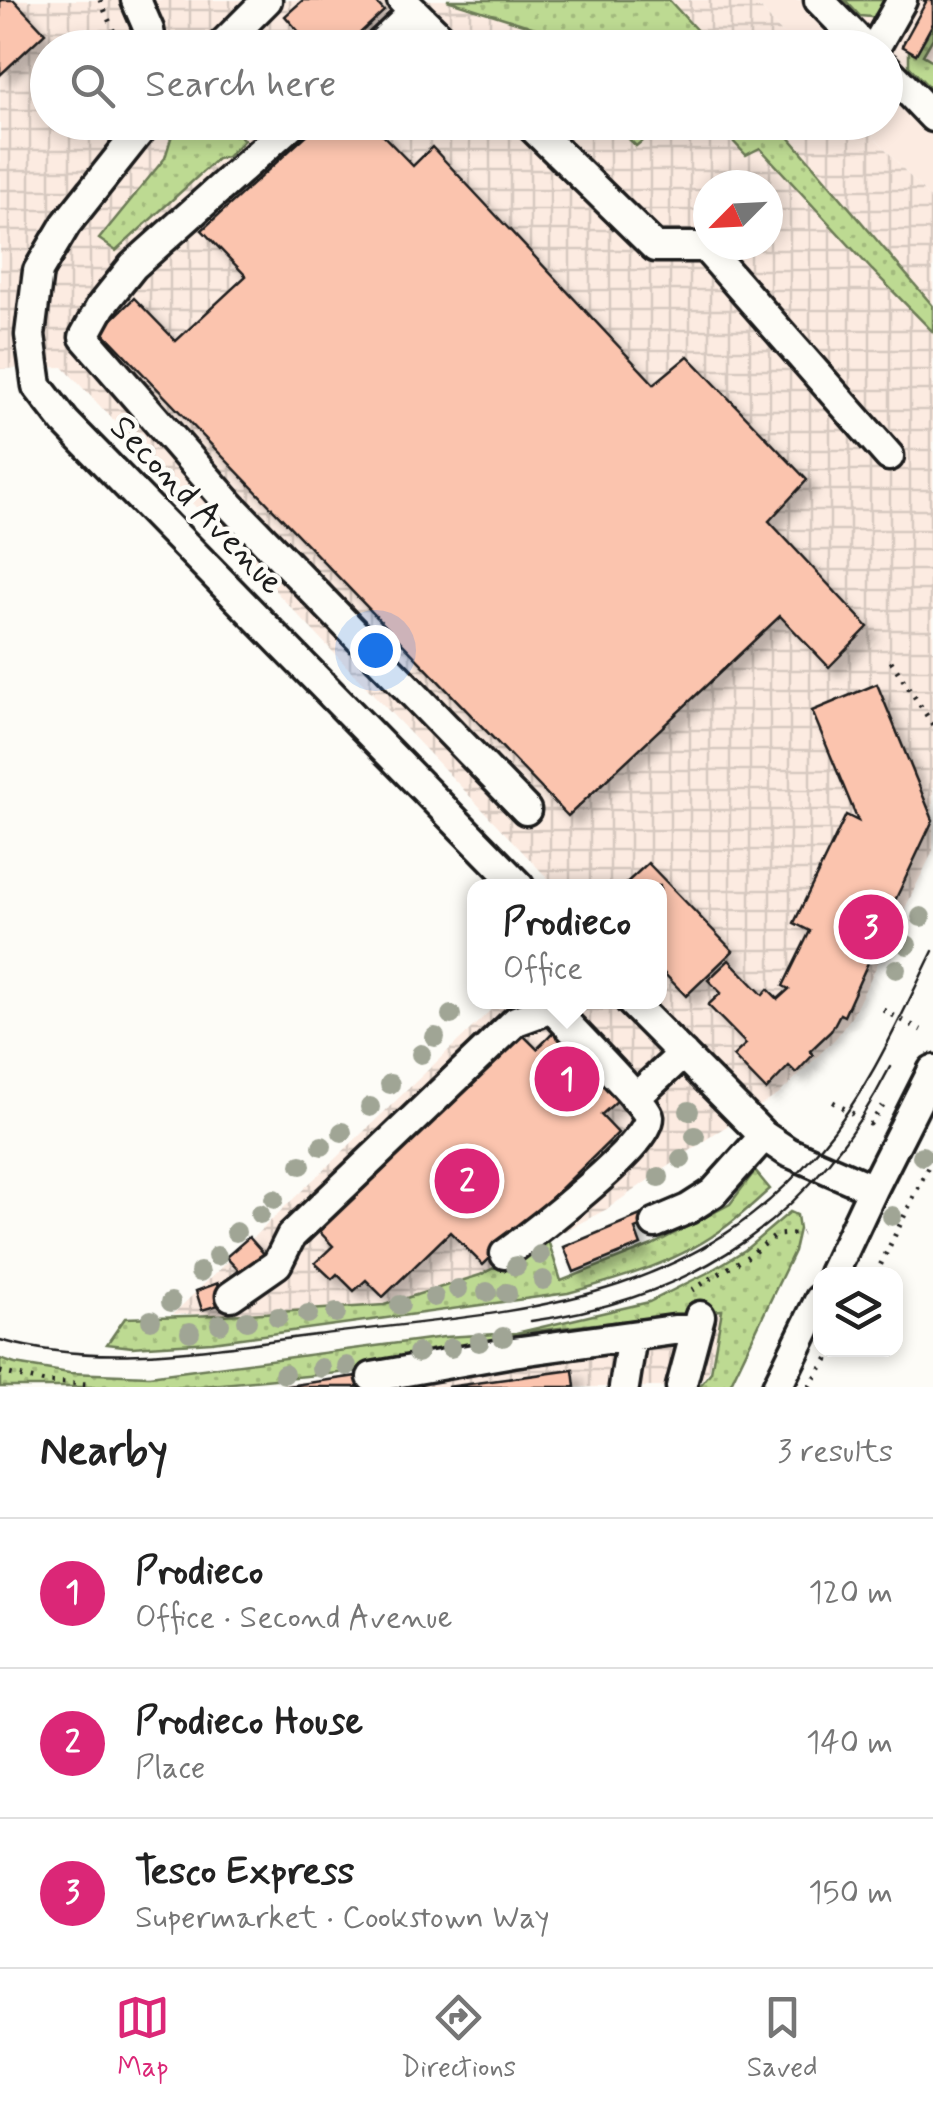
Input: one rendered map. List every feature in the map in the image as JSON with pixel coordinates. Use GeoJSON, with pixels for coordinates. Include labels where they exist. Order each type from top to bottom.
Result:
{"type":"FeatureCollection","features":[{"type":"Feature","properties":{"kind":"street"},"geometry":{"type":"LineString","coordinates":[[136,0],[149,30]]}},
{"type":"Feature","properties":{"kind":"street"},"geometry":{"type":"LineString","coordinates":[[238,30],[267,0]]}},
{"type":"Feature","properties":{"kind":"street"},"geometry":{"type":"LineString","coordinates":[[820,0],[849,30]]}},
{"type":"Feature","properties":{"kind":"street"},"geometry":{"type":"LineString","coordinates":[[885,30],[902,0]]}},
{"type":"Feature","properties":{"kind":"street"},"geometry":{"type":"LineString","coordinates":[[390,30],[408,6],[432,30]]}},
{"type":"Feature","properties":{"kind":"street"},"geometry":{"type":"LineString","coordinates":[[903,86],[933,117]]}},
{"type":"Feature","properties":{"kind":"street","name":"Second Avenue"},"geometry":{"type":"LineString","coordinates":[[133,140],[66,224],[38,272],[30,335],[37,386],[65,422],[512,879]]}},
{"type":"Feature","properties":{"kind":"street"},"geometry":{"type":"LineString","coordinates":[[274,140],[133,266],[101,306],[84,337],[231,506],[526,810]]}},
{"type":"Feature","properties":{"kind":"street"},"geometry":{"type":"LineString","coordinates":[[545,140],[655,248],[705,247],[889,456]]}},
{"type":"Feature","properties":{"kind":"street"},"geometry":{"type":"LineString","coordinates":[[231,1296],[277,1264],[291,1236],[516,1021],[546,1009]]}},
{"type":"Feature","properties":{"kind":"street"},"geometry":{"type":"LineString","coordinates":[[506,1254],[570,1205],[640,1137],[649,1120],[559,1009]]}},
{"type":"Feature","properties":{"kind":"street"},"geometry":{"type":"LineString","coordinates":[[639,1009],[764,1136],[788,1152],[873,1189]]}},
{"type":"Feature","properties":{"kind":"street"},"geometry":{"type":"LineString","coordinates":[[635,1098],[683,1054]]}},
{"type":"Feature","properties":{"kind":"street"},"geometry":{"type":"LineString","coordinates":[[836,1267],[933,1070]]}},
{"type":"Feature","properties":{"kind":"street"},"geometry":{"type":"LineString","coordinates":[[656,1224],[714,1192],[764,1136]]}},
{"type":"Feature","properties":{"kind":"street"},"geometry":{"type":"LineString","coordinates":[[372,1377],[513,1352],[674,1330],[694,1313]]}},
{"type":"Feature","properties":{"kind":"street"},"geometry":{"type":"LineString","coordinates":[[681,1387],[694,1313]]}},
{"type":"Feature","properties":{"kind":"street"},"geometry":{"type":"LineString","coordinates":[[777,1387],[813,1313]]}},
{"type":"Feature","properties":{"kind":"street"},"geometry":{"type":"LineString","coordinates":[[624,1387],[632,1336]]}},
{"type":"Feature","properties":{"kind":"path"},"geometry":{"type":"LineString","coordinates":[[100,0],[113,30]]}},
{"type":"Feature","properties":{"kind":"path"},"geometry":{"type":"LineString","coordinates":[[890,661],[933,725]]}},
{"type":"Feature","properties":{"kind":"path"},"geometry":{"type":"LineString","coordinates":[[883,1010],[921,1030]]}},
{"type":"Feature","properties":{"kind":"path"},"geometry":{"type":"LineString","coordinates":[[879,1267],[933,1157]]}},
{"type":"Feature","properties":{"kind":"path"},"geometry":{"type":"LineString","coordinates":[[694,1313],[747,1257],[778,1235],[802,1233]]}},
{"type":"Feature","properties":{"kind":"path"},"geometry":{"type":"LineString","coordinates":[[810,1387],[828,1357]]}},
{"type":"Feature","properties":{"kind":"path"},"geometry":{"type":"LineString","coordinates":[[0,1372],[44,1382],[90,1384]]}},
{"type":"Feature","properties":{"kind":"shaded area"},"geometry":{"type":"Polygon","coordinates":[[[0,0],[753,0],[780,30],[30,30],[30,140],[877,140],[933,202],[933,851],[852,1016],[835,1039],[778,1095],[714,1134],[607,1209],[480,1275],[384,1305],[248,1314],[173,1314],[492,1009],[667,1009],[667,879],[548,879],[63,367],[0,369],[0,0]]]}},
{"type":"Feature","properties":{"kind":"shaded area"},"geometry":{"type":"Polygon","coordinates":[[[753,0],[933,0],[933,202],[877,140],[903,140],[903,30],[780,30],[753,0]]]}},
{"type":"Feature","properties":{"kind":"shaded area"},"geometry":{"type":"Polygon","coordinates":[[[723,1311],[709,1371],[696,1387],[264,1387],[365,1374],[506,1338],[723,1311]]]}},
{"type":"Feature","properties":{"kind":"green space"},"geometry":{"type":"Polygon","coordinates":[[[447,0],[669,0],[696,30],[542,30],[447,0]]]}},
{"type":"Feature","properties":{"kind":"green space"},"geometry":{"type":"Polygon","coordinates":[[[845,0],[893,0],[880,22],[860,16],[845,0]]]}},
{"type":"Feature","properties":{"kind":"green space"},"geometry":{"type":"Polygon","coordinates":[[[933,25],[933,38],[923,55],[933,61],[933,85],[929,87],[909,66],[909,51],[916,54],[933,25]]]}},
{"type":"Feature","properties":{"kind":"green space"},"geometry":{"type":"Polygon","coordinates":[[[170,140],[244,140],[227,157],[217,159],[116,251],[99,239],[165,158],[170,140]]]}},
{"type":"Feature","properties":{"kind":"green space"},"geometry":{"type":"Polygon","coordinates":[[[732,140],[791,140],[933,306],[933,332],[872,270],[760,148],[746,155],[732,140]]]}},
{"type":"Feature","properties":{"kind":"green space"},"geometry":{"type":"Polygon","coordinates":[[[755,1171],[770,1189],[710,1238],[651,1267],[568,1293],[212,1342],[132,1347],[107,1344],[125,1318],[384,1305],[480,1275],[548,1240],[561,1281],[652,1245],[730,1204],[755,1171]]]}},
{"type":"Feature","properties":{"kind":"green space"},"geometry":{"type":"Polygon","coordinates":[[[790,1212],[797,1215],[799,1229],[794,1251],[729,1387],[699,1387],[711,1372],[722,1310],[524,1332],[476,1353],[360,1371],[191,1387],[0,1387],[0,1359],[69,1373],[149,1376],[444,1337],[516,1333],[649,1302],[745,1250],[790,1212]]]}},
{"type":"Feature","properties":{"kind":"building"},"geometry":{"type":"Polygon","coordinates":[[[0,0],[14,0],[42,30],[30,30],[30,47],[0,75],[0,0]]]}},
{"type":"Feature","properties":{"kind":"building"},"geometry":{"type":"Polygon","coordinates":[[[303,0],[374,0],[384,11],[363,30],[297,30],[285,16],[303,0]]]}},
{"type":"Feature","properties":{"kind":"building"},"geometry":{"type":"Polygon","coordinates":[[[923,0],[933,0],[933,23],[916,54],[903,44],[926,2],[923,0]]]}},
{"type":"Feature","properties":{"kind":"building"},"geometry":{"type":"Polygon","coordinates":[[[301,140],[388,140],[413,166],[432,147],[654,384],[688,356],[807,480],[769,521],[868,627],[829,667],[780,616],[568,816],[101,330],[134,298],[176,341],[246,276],[202,230],[301,140]]]}},
{"type":"Feature","properties":{"kind":"building"},"geometry":{"type":"Polygon","coordinates":[[[877,684],[933,820],[891,909],[896,912],[875,959],[871,956],[844,1016],[840,1014],[796,1073],[789,1066],[766,1090],[733,1056],[746,1044],[708,1005],[721,993],[708,980],[729,960],[763,995],[768,989],[778,999],[789,989],[783,986],[810,931],[794,923],[846,815],[858,821],[812,711],[877,684]]]}},
{"type":"Feature","properties":{"kind":"building"},"geometry":{"type":"Polygon","coordinates":[[[648,863],[663,879],[631,879],[648,863]]]}},
{"type":"Feature","properties":{"kind":"building"},"geometry":{"type":"Polygon","coordinates":[[[667,883],[733,951],[686,996],[667,976],[667,883]]]}},
{"type":"Feature","properties":{"kind":"building"},"geometry":{"type":"Polygon","coordinates":[[[520,1032],[537,1049],[553,1033],[618,1100],[601,1115],[618,1133],[483,1265],[450,1232],[383,1297],[366,1280],[354,1291],[337,1274],[332,1279],[315,1263],[333,1246],[317,1229],[520,1032]]]}},
{"type":"Feature","properties":{"kind":"building"},"geometry":{"type":"Polygon","coordinates":[[[643,1214],[647,1224],[635,1229],[641,1245],[574,1272],[564,1247],[643,1214]]]}},
{"type":"Feature","properties":{"kind":"building"},"geometry":{"type":"Polygon","coordinates":[[[249,1237],[265,1255],[243,1275],[226,1257],[249,1237]]]}},
{"type":"Feature","properties":{"kind":"building"},"geometry":{"type":"Polygon","coordinates":[[[218,1283],[225,1303],[202,1310],[196,1291],[218,1283]]]}},
{"type":"Feature","properties":{"kind":"building"},"geometry":{"type":"Polygon","coordinates":[[[573,1370],[575,1387],[447,1387],[573,1370]]]}},
{"type":"Feature","properties":{"kind":"building"},"geometry":{"type":"Polygon","coordinates":[[[364,1375],[366,1387],[280,1387],[364,1375]]]}},
{"type":"Feature","properties":{"kind":"tram line"},"geometry":{"type":"LineString","coordinates":[[0,1340],[78,1353],[118,1355],[197,1350],[525,1308],[590,1293],[653,1272],[712,1242],[768,1202],[820,1148],[869,1078],[933,951]]}},
{"type":"Feature","properties":{"kind":"tram line"},"geometry":{"type":"LineString","coordinates":[[531,1321],[591,1310],[646,1293],[698,1270],[744,1242],[787,1207],[825,1167],[860,1120],[890,1067]]}},
{"type":"Feature","properties":{"kind":"place","name":"Tesco Express"},"geometry":{"type":"Point","coordinates":[871,927]}},
{"type":"Feature","properties":{"kind":"place","name":"Prodieco"},"geometry":{"type":"Point","coordinates":[567,1079]}},
{"type":"Feature","properties":{"kind":"place","name":"Prodieco House"},"geometry":{"type":"Point","coordinates":[467,1181]}}]}
